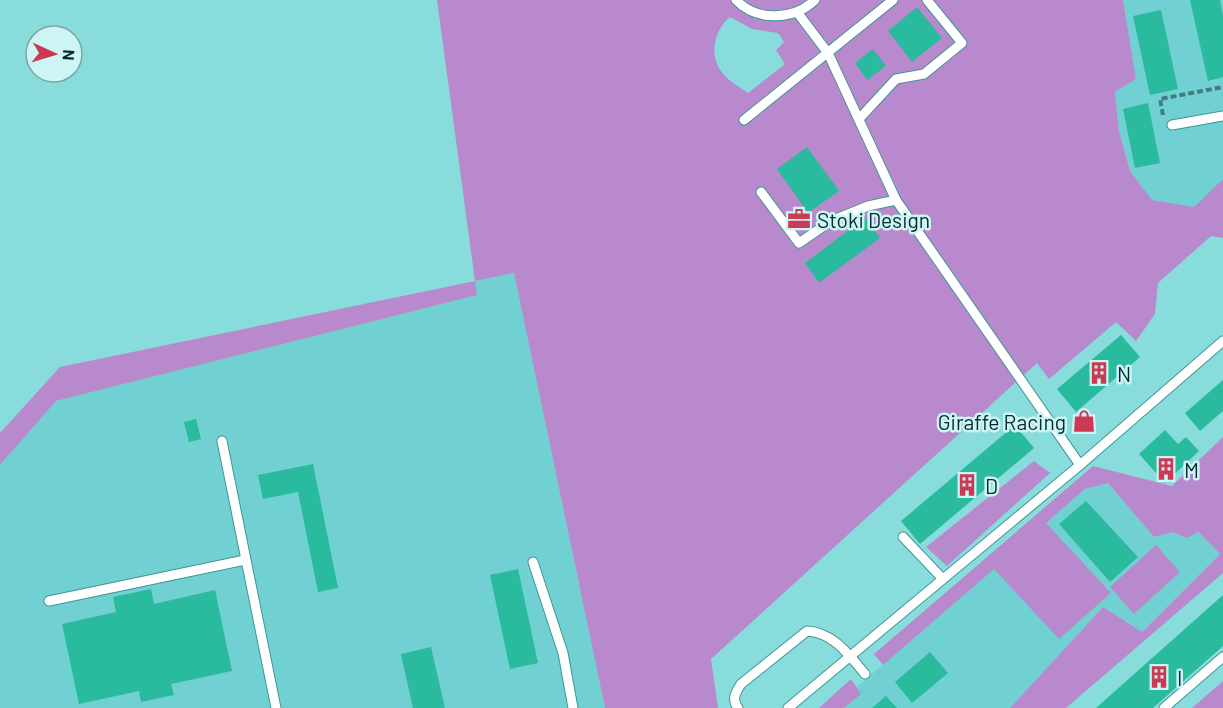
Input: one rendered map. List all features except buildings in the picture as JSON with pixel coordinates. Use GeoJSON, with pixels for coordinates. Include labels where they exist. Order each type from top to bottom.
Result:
{"type":"FeatureCollection","features":[{"type":"Feature","properties":{"kind":"lane"},"geometry":{"type":"LineString","coordinates":[[736,0],[758,14],[778,16],[797,12],[815,0]]}},
{"type":"Feature","properties":{"kind":"lane"},"geometry":{"type":"LineString","coordinates":[[744,120],[893,0]]}},
{"type":"Feature","properties":{"kind":"lane"},"geometry":{"type":"LineString","coordinates":[[859,119],[896,79],[924,74],[962,43],[927,0]]}},
{"type":"Feature","properties":{"kind":"lane"},"geometry":{"type":"LineString","coordinates":[[797,12],[828,53],[896,200],[1080,465]]}},
{"type":"Feature","properties":{"kind":"lane"},"geometry":{"type":"LineString","coordinates":[[1172,125],[1223,116]]}},
{"type":"Feature","properties":{"kind":"lane"},"geometry":{"type":"LineString","coordinates":[[761,192],[798,243],[831,221],[868,206],[896,200]]}},
{"type":"Feature","properties":{"kind":"lane"},"geometry":{"type":"LineString","coordinates":[[788,708],[1080,465],[1223,341]]}},
{"type":"Feature","properties":{"kind":"lane"},"geometry":{"type":"LineString","coordinates":[[222,441],[276,708]]}},
{"type":"Feature","properties":{"kind":"lane"},"geometry":{"type":"LineString","coordinates":[[903,537],[942,578]]}},
{"type":"Feature","properties":{"kind":"lane"},"geometry":{"type":"LineString","coordinates":[[49,601],[245,560]]}},
{"type":"Feature","properties":{"kind":"lane"},"geometry":{"type":"LineString","coordinates":[[533,562],[564,653],[573,708]]}},
{"type":"Feature","properties":{"kind":"lane"},"geometry":{"type":"LineString","coordinates":[[738,708],[735,704],[735,694],[741,684],[807,631],[819,631],[830,637],[866,674]]}},
{"type":"Feature","properties":{"kind":"lane"},"geometry":{"type":"LineString","coordinates":[[1164,708],[1223,657]]}},
{"type":"Feature","properties":{"kind":"path"},"geometry":{"type":"LineString","coordinates":[[1172,125],[1165,122],[1160,99],[1223,87]]}},
{"type":"Feature","properties":{"kind":"shaded area"},"geometry":{"type":"Polygon","coordinates":[[[437,0],[1123,0],[1136,79],[1115,92],[1119,131],[1130,171],[1152,200],[1194,207],[1223,179],[1223,238],[1211,236],[1158,283],[1155,314],[1136,341],[1116,322],[1049,379],[1037,363],[711,659],[718,708],[605,708],[514,273],[475,281],[437,0]],[[730,17],[721,27],[714,48],[716,62],[725,76],[748,93],[785,64],[776,50],[784,42],[778,33],[752,29],[730,17]]]}},
{"type":"Feature","properties":{"kind":"shaded area"},"geometry":{"type":"Polygon","coordinates":[[[1123,0],[1223,0],[1223,179],[1195,207],[1152,200],[1130,171],[1119,131],[1115,92],[1136,79],[1123,0]]]}},
{"type":"Feature","properties":{"kind":"shaded area"},"geometry":{"type":"Polygon","coordinates":[[[514,273],[605,708],[0,708],[0,465],[56,401],[477,295],[475,281],[514,273]]]}},
{"type":"Feature","properties":{"kind":"shaded area"},"geometry":{"type":"Polygon","coordinates":[[[475,281],[477,295],[56,401],[0,465],[0,433],[60,367],[475,281]]]}},
{"type":"Feature","properties":{"kind":"shaded area"},"geometry":{"type":"Polygon","coordinates":[[[1223,437],[1223,573],[1066,708],[1010,708],[1103,607],[1142,632],[1220,554],[1198,532],[1187,538],[1173,532],[1154,537],[1108,483],[1085,489],[1046,523],[1111,593],[1059,639],[994,569],[883,665],[874,654],[1093,466],[1172,486],[1223,437]]]}},
{"type":"Feature","properties":{"kind":"shaded area"},"geometry":{"type":"Polygon","coordinates":[[[1034,461],[1050,473],[947,566],[926,547],[1034,461]]]}},
{"type":"Feature","properties":{"kind":"shaded area"},"geometry":{"type":"Polygon","coordinates":[[[1108,483],[1154,537],[1173,532],[1187,538],[1197,532],[1220,554],[1142,632],[1103,607],[1010,708],[844,708],[861,694],[856,688],[1085,489],[1108,483]]]}},
{"type":"Feature","properties":{"kind":"shaded area"},"geometry":{"type":"Polygon","coordinates":[[[1156,545],[1180,572],[1134,614],[1110,587],[1156,545]]]}},
{"type":"Feature","properties":{"kind":"shaded area"},"geometry":{"type":"Polygon","coordinates":[[[851,679],[861,694],[844,708],[819,708],[851,679]]]}},
{"type":"Feature","properties":{"kind":"shaded area"},"geometry":{"type":"Polygon","coordinates":[[[1223,681],[1223,708],[1192,708],[1223,681]]]}},
{"type":"Feature","properties":{"kind":"place","name":"Stoki Design"},"geometry":{"type":"Point","coordinates":[799,219]}},
{"type":"Feature","properties":{"kind":"place","name":"N"},"geometry":{"type":"Point","coordinates":[1099,373]}},
{"type":"Feature","properties":{"kind":"place","name":"Giraffe Racing"},"geometry":{"type":"Point","coordinates":[1084,421]}},
{"type":"Feature","properties":{"kind":"place","name":"M"},"geometry":{"type":"Point","coordinates":[1166,469]}},
{"type":"Feature","properties":{"kind":"place","name":"D"},"geometry":{"type":"Point","coordinates":[967,485]}},
{"type":"Feature","properties":{"kind":"place","name":"I"},"geometry":{"type":"Point","coordinates":[1159,677]}}]}
